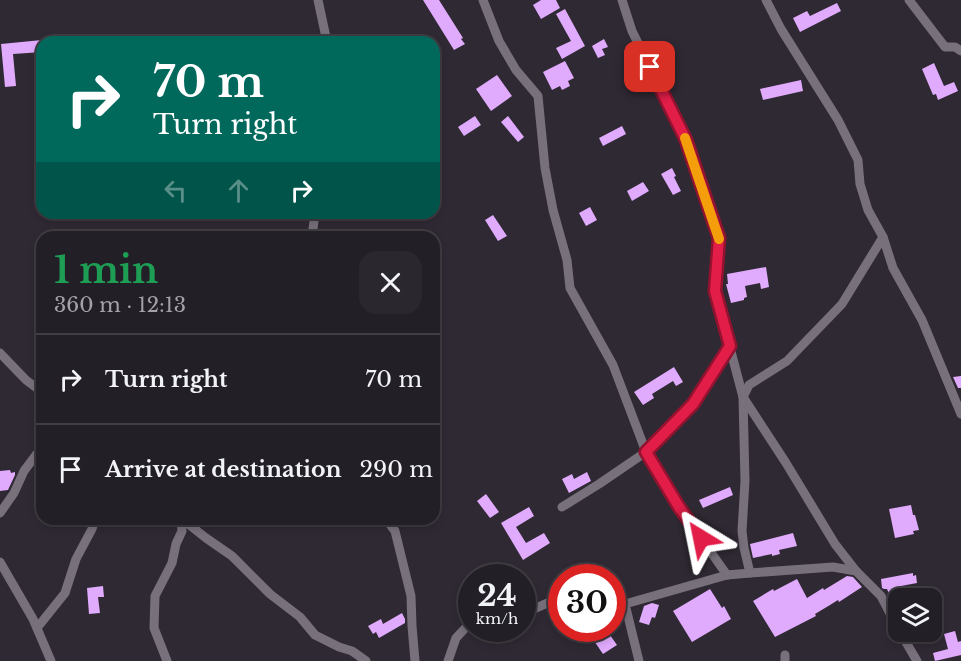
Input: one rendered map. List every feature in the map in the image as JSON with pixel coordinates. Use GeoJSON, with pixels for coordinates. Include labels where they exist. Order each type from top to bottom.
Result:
{"type":"FeatureCollection","features":[{"type":"Feature","properties":{"kind":"street"},"geometry":{"type":"LineString","coordinates":[[318,0],[326,36]]}},
{"type":"Feature","properties":{"kind":"street"},"geometry":{"type":"LineString","coordinates":[[483,0],[500,41],[516,70],[538,96],[545,168],[553,210],[567,260],[570,288],[612,365],[646,452],[688,520],[727,575]]}},
{"type":"Feature","properties":{"kind":"street"},"geometry":{"type":"LineString","coordinates":[[622,0],[632,31],[686,140],[719,238],[715,291],[743,397],[745,481],[742,531],[750,573]]}},
{"type":"Feature","properties":{"kind":"street"},"geometry":{"type":"LineString","coordinates":[[766,0],[781,29],[838,120],[858,160],[860,184],[868,210],[883,237],[893,268],[922,320],[961,414]]}},
{"type":"Feature","properties":{"kind":"street"},"geometry":{"type":"LineString","coordinates":[[909,0],[945,46],[955,47],[961,51]]}},
{"type":"Feature","properties":{"kind":"street"},"geometry":{"type":"LineString","coordinates":[[743,397],[749,385],[787,361],[842,304],[883,237]]}},
{"type":"Feature","properties":{"kind":"street"},"geometry":{"type":"LineString","coordinates":[[562,507],[646,452],[693,404],[730,346]]}},
{"type":"Feature","properties":{"kind":"street"},"geometry":{"type":"LineString","coordinates":[[0,353],[36,388]]}},
{"type":"Feature","properties":{"kind":"street"},"geometry":{"type":"LineString","coordinates":[[743,397],[835,544],[856,571],[881,596],[888,609]]}},
{"type":"Feature","properties":{"kind":"street"},"geometry":{"type":"LineString","coordinates":[[0,513],[36,455]]}},
{"type":"Feature","properties":{"kind":"street"},"geometry":{"type":"LineString","coordinates":[[37,628],[65,593],[76,558],[93,525]]}},
{"type":"Feature","properties":{"kind":"street"},"geometry":{"type":"LineString","coordinates":[[167,661],[154,628],[155,596],[171,563],[182,525]]}},
{"type":"Feature","properties":{"kind":"street"},"geometry":{"type":"LineString","coordinates":[[190,525],[232,556],[270,594],[300,617],[315,635],[352,651],[366,661]]}},
{"type":"Feature","properties":{"kind":"street"},"geometry":{"type":"LineString","coordinates":[[390,525],[395,531],[411,596],[415,661]]}},
{"type":"Feature","properties":{"kind":"street"},"geometry":{"type":"LineString","coordinates":[[0,562],[37,628],[51,661]]}},
{"type":"Feature","properties":{"kind":"street"},"geometry":{"type":"LineString","coordinates":[[626,604],[727,575],[833,567],[856,571]]}},
{"type":"Feature","properties":{"kind":"street"},"geometry":{"type":"LineString","coordinates":[[626,608],[639,661]]}},
{"type":"Feature","properties":{"kind":"street"},"geometry":{"type":"LineString","coordinates":[[448,661],[458,636]]}},
{"type":"Feature","properties":{"kind":"street"},"geometry":{"type":"LineString","coordinates":[[906,642],[917,661]]}},
{"type":"Feature","properties":{"kind":"building"},"geometry":{"type":"Polygon","coordinates":[[[423,0],[439,0],[465,44],[454,50],[423,0]]]}},
{"type":"Feature","properties":{"kind":"building"},"geometry":{"type":"Polygon","coordinates":[[[541,0],[556,0],[560,8],[541,19],[533,5],[541,0]]]}},
{"type":"Feature","properties":{"kind":"building"},"geometry":{"type":"Polygon","coordinates":[[[837,3],[841,11],[800,32],[793,18],[807,11],[810,16],[837,3]]]}},
{"type":"Feature","properties":{"kind":"building"},"geometry":{"type":"Polygon","coordinates":[[[565,9],[585,46],[562,59],[556,48],[571,41],[556,14],[565,9]]]}},
{"type":"Feature","properties":{"kind":"building"},"geometry":{"type":"Polygon","coordinates":[[[604,39],[608,47],[602,49],[605,55],[598,58],[592,46],[604,39]]]}},
{"type":"Feature","properties":{"kind":"building"},"geometry":{"type":"Polygon","coordinates":[[[36,41],[36,52],[13,54],[16,86],[5,87],[1,44],[36,41]]]}},
{"type":"Feature","properties":{"kind":"building"},"geometry":{"type":"Polygon","coordinates":[[[565,61],[574,78],[568,81],[570,86],[562,90],[560,86],[552,90],[543,72],[565,61]]]}},
{"type":"Feature","properties":{"kind":"building"},"geometry":{"type":"Polygon","coordinates":[[[934,63],[944,86],[954,82],[958,91],[938,100],[936,94],[933,95],[922,69],[934,63]]]}},
{"type":"Feature","properties":{"kind":"building"},"geometry":{"type":"Polygon","coordinates":[[[497,75],[512,96],[491,111],[476,89],[497,75]]]}},
{"type":"Feature","properties":{"kind":"building"},"geometry":{"type":"Polygon","coordinates":[[[801,80],[803,91],[763,100],[760,89],[801,80]]]}},
{"type":"Feature","properties":{"kind":"building"},"geometry":{"type":"Polygon","coordinates":[[[475,116],[481,125],[464,136],[458,127],[475,116]]]}},
{"type":"Feature","properties":{"kind":"building"},"geometry":{"type":"Polygon","coordinates":[[[508,116],[524,137],[518,142],[501,122],[508,116]]]}},
{"type":"Feature","properties":{"kind":"building"},"geometry":{"type":"Polygon","coordinates":[[[622,126],[626,134],[603,146],[599,138],[622,126]]]}},
{"type":"Feature","properties":{"kind":"building"},"geometry":{"type":"Polygon","coordinates":[[[672,168],[681,191],[673,195],[661,174],[672,168]]]}},
{"type":"Feature","properties":{"kind":"building"},"geometry":{"type":"Polygon","coordinates":[[[643,182],[649,191],[632,201],[627,191],[643,182]]]}},
{"type":"Feature","properties":{"kind":"building"},"geometry":{"type":"Polygon","coordinates":[[[590,207],[597,220],[586,226],[579,213],[590,207]]]}},
{"type":"Feature","properties":{"kind":"building"},"geometry":{"type":"Polygon","coordinates":[[[493,215],[507,236],[498,241],[485,220],[493,215]]]}},
{"type":"Feature","properties":{"kind":"building"},"geometry":{"type":"Polygon","coordinates":[[[766,267],[769,287],[761,289],[760,283],[745,286],[747,297],[731,303],[726,284],[728,284],[727,274],[766,267]]]}},
{"type":"Feature","properties":{"kind":"building"},"geometry":{"type":"Polygon","coordinates":[[[674,367],[683,382],[676,386],[673,381],[652,394],[654,398],[643,405],[634,392],[674,367]]]}},
{"type":"Feature","properties":{"kind":"building"},"geometry":{"type":"Polygon","coordinates":[[[961,376],[961,388],[958,388],[953,377],[961,376]]]}},
{"type":"Feature","properties":{"kind":"building"},"geometry":{"type":"Polygon","coordinates":[[[10,470],[11,473],[15,472],[15,475],[8,490],[0,491],[0,471],[10,470]]]}},
{"type":"Feature","properties":{"kind":"building"},"geometry":{"type":"Polygon","coordinates":[[[587,472],[591,481],[569,493],[562,479],[572,474],[574,479],[587,472]]]}},
{"type":"Feature","properties":{"kind":"building"},"geometry":{"type":"Polygon","coordinates":[[[730,487],[733,495],[703,508],[699,500],[730,487]]]}},
{"type":"Feature","properties":{"kind":"building"},"geometry":{"type":"Polygon","coordinates":[[[486,494],[499,512],[490,518],[477,501],[486,494]]]}},
{"type":"Feature","properties":{"kind":"building"},"geometry":{"type":"Polygon","coordinates":[[[911,505],[919,530],[913,531],[914,534],[895,538],[889,509],[911,505]]]}},
{"type":"Feature","properties":{"kind":"building"},"geometry":{"type":"Polygon","coordinates":[[[529,507],[534,516],[516,527],[526,543],[544,533],[550,543],[523,560],[501,523],[529,507]]]}},
{"type":"Feature","properties":{"kind":"building"},"geometry":{"type":"Polygon","coordinates":[[[793,533],[797,546],[779,550],[780,554],[753,558],[750,544],[793,533]]]}},
{"type":"Feature","properties":{"kind":"building"},"geometry":{"type":"Polygon","coordinates":[[[913,573],[913,576],[916,575],[917,583],[901,586],[902,588],[888,588],[888,591],[882,588],[881,579],[913,573]]]}},
{"type":"Feature","properties":{"kind":"building"},"geometry":{"type":"Polygon","coordinates":[[[847,576],[853,577],[862,587],[815,614],[816,616],[775,637],[753,601],[797,579],[807,598],[847,576]]]}},
{"type":"Feature","properties":{"kind":"building"},"geometry":{"type":"Polygon","coordinates":[[[103,586],[104,597],[98,597],[100,613],[89,614],[87,588],[103,586]]]}},
{"type":"Feature","properties":{"kind":"building"},"geometry":{"type":"Polygon","coordinates":[[[710,589],[731,619],[692,642],[673,611],[710,589]]]}},
{"type":"Feature","properties":{"kind":"building"},"geometry":{"type":"Polygon","coordinates":[[[652,603],[659,605],[655,618],[652,617],[649,625],[639,622],[644,606],[652,603]]]}},
{"type":"Feature","properties":{"kind":"building"},"geometry":{"type":"Polygon","coordinates":[[[402,613],[405,623],[379,638],[376,632],[373,634],[368,626],[381,619],[383,624],[402,613]]]}},
{"type":"Feature","properties":{"kind":"building"},"geometry":{"type":"Polygon","coordinates":[[[955,631],[958,642],[961,641],[961,655],[935,661],[933,653],[948,649],[944,634],[955,631]]]}},
{"type":"Feature","properties":{"kind":"building"},"geometry":{"type":"Polygon","coordinates":[[[595,642],[615,642],[617,645],[603,654],[595,642]]]}},
{"type":"Feature","properties":{"kind":"slow traffic"},"geometry":{"type":"LineString","coordinates":[[685,138],[719,239]]}},
{"type":"Feature","properties":{"kind":"route"},"geometry":{"type":"LineString","coordinates":[[650,67],[686,140],[719,238],[715,291],[730,346],[693,404],[646,452],[679,507],[701,538]]}}]}
